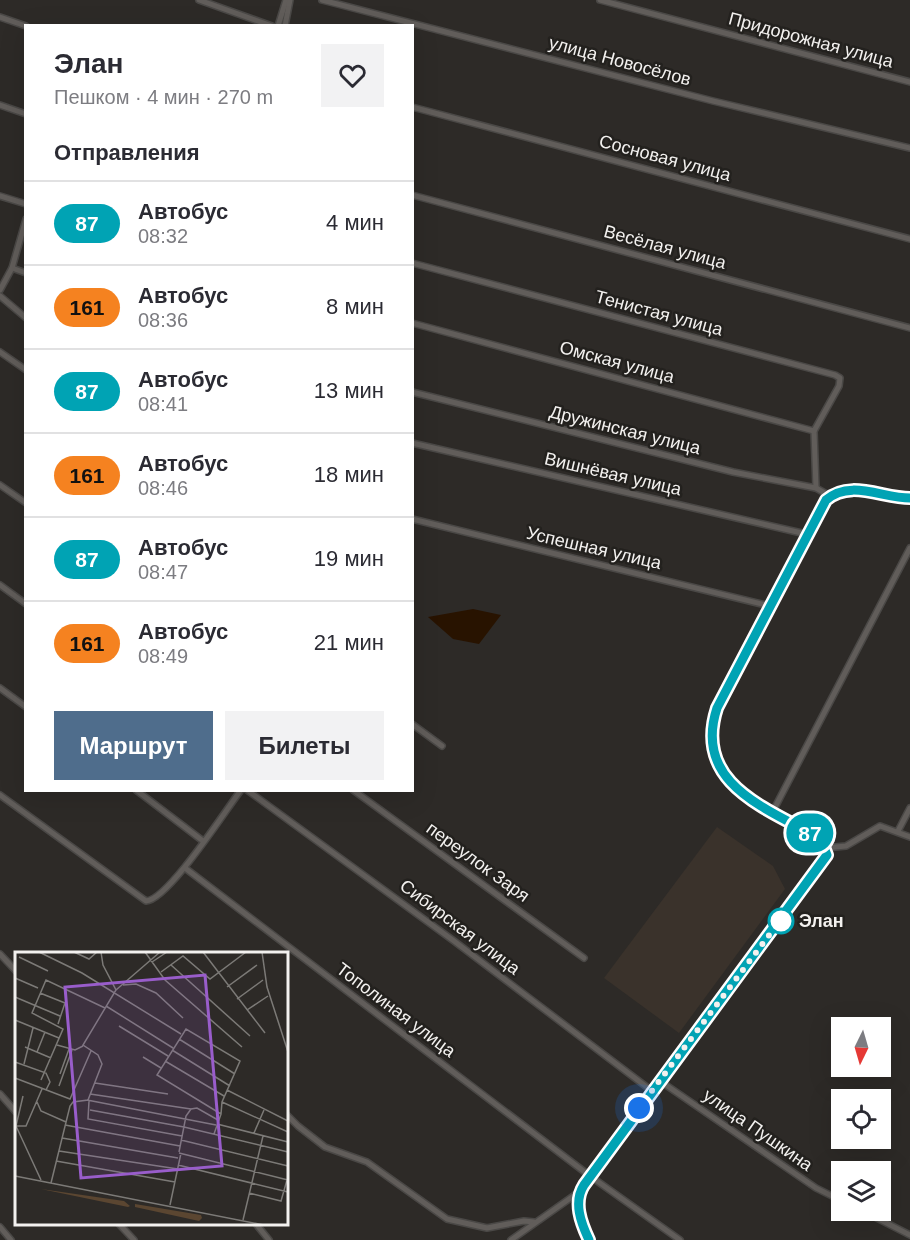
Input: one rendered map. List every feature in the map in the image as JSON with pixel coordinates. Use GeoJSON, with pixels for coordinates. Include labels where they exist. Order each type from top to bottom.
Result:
{"type":"FeatureCollection","features":[{"type":"Feature","properties":{"kind":"street"},"geometry":{"type":"LineString","coordinates":[[198,0],[266,24]]}},
{"type":"Feature","properties":{"kind":"street","name":"улица Новосёлов"},"geometry":{"type":"LineString","coordinates":[[322,0],[724,104],[910,148]]}},
{"type":"Feature","properties":{"kind":"street","name":"Придорожная улица"},"geometry":{"type":"LineString","coordinates":[[600,0],[910,82]]}},
{"type":"Feature","properties":{"kind":"street"},"geometry":{"type":"LineString","coordinates":[[279,24],[287,1]]}},
{"type":"Feature","properties":{"kind":"street"},"geometry":{"type":"LineString","coordinates":[[285,24],[287,1]]}},
{"type":"Feature","properties":{"kind":"street"},"geometry":{"type":"LineString","coordinates":[[0,17],[24,25]]}},
{"type":"Feature","properties":{"kind":"street"},"geometry":{"type":"LineString","coordinates":[[0,105],[24,113]]}},
{"type":"Feature","properties":{"kind":"street","name":"Сосновая улица"},"geometry":{"type":"LineString","coordinates":[[414,108],[910,239]]}},
{"type":"Feature","properties":{"kind":"street"},"geometry":{"type":"LineString","coordinates":[[0,196],[24,203]]}},
{"type":"Feature","properties":{"kind":"street","name":"Весёлая улица"},"geometry":{"type":"LineString","coordinates":[[414,196],[910,328]]}},
{"type":"Feature","properties":{"kind":"street"},"geometry":{"type":"LineString","coordinates":[[0,290],[10,271],[24,226]]}},
{"type":"Feature","properties":{"kind":"street","name":"Тенистая улица"},"geometry":{"type":"LineString","coordinates":[[414,264],[835,375],[840,383],[814,431]]}},
{"type":"Feature","properties":{"kind":"street"},"geometry":{"type":"LineString","coordinates":[[0,271],[24,273]]}},
{"type":"Feature","properties":{"kind":"street"},"geometry":{"type":"LineString","coordinates":[[0,296],[24,316]]}},
{"type":"Feature","properties":{"kind":"street","name":"Омская улица"},"geometry":{"type":"LineString","coordinates":[[414,324],[814,431]]}},
{"type":"Feature","properties":{"kind":"street"},"geometry":{"type":"LineString","coordinates":[[0,352],[24,369]]}},
{"type":"Feature","properties":{"kind":"street","name":"Дружинская улица"},"geometry":{"type":"LineString","coordinates":[[414,392],[733,472],[816,488],[830,496]]}},
{"type":"Feature","properties":{"kind":"street"},"geometry":{"type":"LineString","coordinates":[[814,431],[816,488]]}},
{"type":"Feature","properties":{"kind":"street","name":"Вишнёвая улица"},"geometry":{"type":"LineString","coordinates":[[414,443],[806,534]]}},
{"type":"Feature","properties":{"kind":"street"},"geometry":{"type":"LineString","coordinates":[[0,485],[24,502]]}},
{"type":"Feature","properties":{"kind":"street"},"geometry":{"type":"LineString","coordinates":[[510,1240],[579,1192],[824,862],[825,848],[816,836],[772,813],[732,785],[716,761],[711,741],[712,724],[717,708],[806,534],[820,508],[830,496],[843,490],[856,489],[910,498]]}},
{"type":"Feature","properties":{"kind":"street","name":"Успешная улица"},"geometry":{"type":"LineString","coordinates":[[414,519],[770,606]]}},
{"type":"Feature","properties":{"kind":"street"},"geometry":{"type":"LineString","coordinates":[[772,813],[910,548]]}},
{"type":"Feature","properties":{"kind":"street"},"geometry":{"type":"LineString","coordinates":[[0,585],[24,603]]}},
{"type":"Feature","properties":{"kind":"street"},"geometry":{"type":"LineString","coordinates":[[0,688],[24,706]]}},
{"type":"Feature","properties":{"kind":"street"},"geometry":{"type":"LineString","coordinates":[[414,725],[442,746]]}},
{"type":"Feature","properties":{"kind":"street"},"geometry":{"type":"LineString","coordinates":[[139,792],[202,841]]}},
{"type":"Feature","properties":{"kind":"street"},"geometry":{"type":"LineString","coordinates":[[0,795],[139,898],[151,901],[157,898],[185,868],[202,841],[239,792]]}},
{"type":"Feature","properties":{"kind":"street","name":"Сибирская улица"},"geometry":{"type":"LineString","coordinates":[[250,792],[454,941],[652,1091]]}},
{"type":"Feature","properties":{"kind":"street","name":"переулок Заря"},"geometry":{"type":"LineString","coordinates":[[356,792],[584,958]]}},
{"type":"Feature","properties":{"kind":"street"},"geometry":{"type":"LineString","coordinates":[[898,831],[910,808]]}},
{"type":"Feature","properties":{"kind":"street"},"geometry":{"type":"LineString","coordinates":[[825,848],[846,846],[874,827],[880,826],[910,837]]}},
{"type":"Feature","properties":{"kind":"street","name":"Тополиная улица"},"geometry":{"type":"LineString","coordinates":[[185,868],[590,1176],[680,1240]]}},
{"type":"Feature","properties":{"kind":"street"},"geometry":{"type":"LineString","coordinates":[[0,954],[15,970]]}},
{"type":"Feature","properties":{"kind":"street","name":"улица Пушкина"},"geometry":{"type":"LineString","coordinates":[[660,1081],[816,1188],[831,1196]]}},
{"type":"Feature","properties":{"kind":"street"},"geometry":{"type":"LineString","coordinates":[[0,1094],[15,1111]]}},
{"type":"Feature","properties":{"kind":"street"},"geometry":{"type":"LineString","coordinates":[[288,1116],[325,1147],[367,1162],[447,1219],[487,1228],[524,1221],[534,1222]]}},
{"type":"Feature","properties":{"kind":"street"},"geometry":{"type":"LineString","coordinates":[[579,1192],[579,1215],[589,1240]]}},
{"type":"Feature","properties":{"kind":"street"},"geometry":{"type":"LineString","coordinates":[[883,1221],[910,1235]]}},
{"type":"Feature","properties":{"kind":"street"},"geometry":{"type":"LineString","coordinates":[[120,1225],[134,1240]]}},
{"type":"Feature","properties":{"kind":"street"},"geometry":{"type":"LineString","coordinates":[[257,1225],[269,1240]]}},
{"type":"Feature","properties":{"kind":"street"},"geometry":{"type":"LineString","coordinates":[[0,1227],[11,1240]]}},
{"type":"Feature","properties":{"kind":"shaded area"},"geometry":{"type":"Polygon","coordinates":[[[473,609],[501,615],[479,644],[453,639],[428,617],[473,609]]]}},
{"type":"Feature","properties":{"kind":"shaded area"},"geometry":{"type":"Polygon","coordinates":[[[717,827],[773,866],[785,889],[679,1033],[604,978],[717,827]]]}},
{"type":"Feature","properties":{"kind":"bus line","name":"87"},"geometry":{"type":"LineString","coordinates":[[589,1240],[579,1215],[579,1192],[827,855],[822,842],[816,836],[772,813],[741,793],[723,774],[716,761],[711,741],[712,724],[717,708],[806,534],[826,500],[843,490],[856,489],[910,498]]}},
{"type":"Feature","properties":{"kind":"place","name":"Элан"},"geometry":{"type":"Point","coordinates":[781,921]}},
{"type":"Feature","properties":{"kind":"route"},"geometry":{"type":"LineString","coordinates":[[639,1108],[782,918],[781,921]]}}]}
